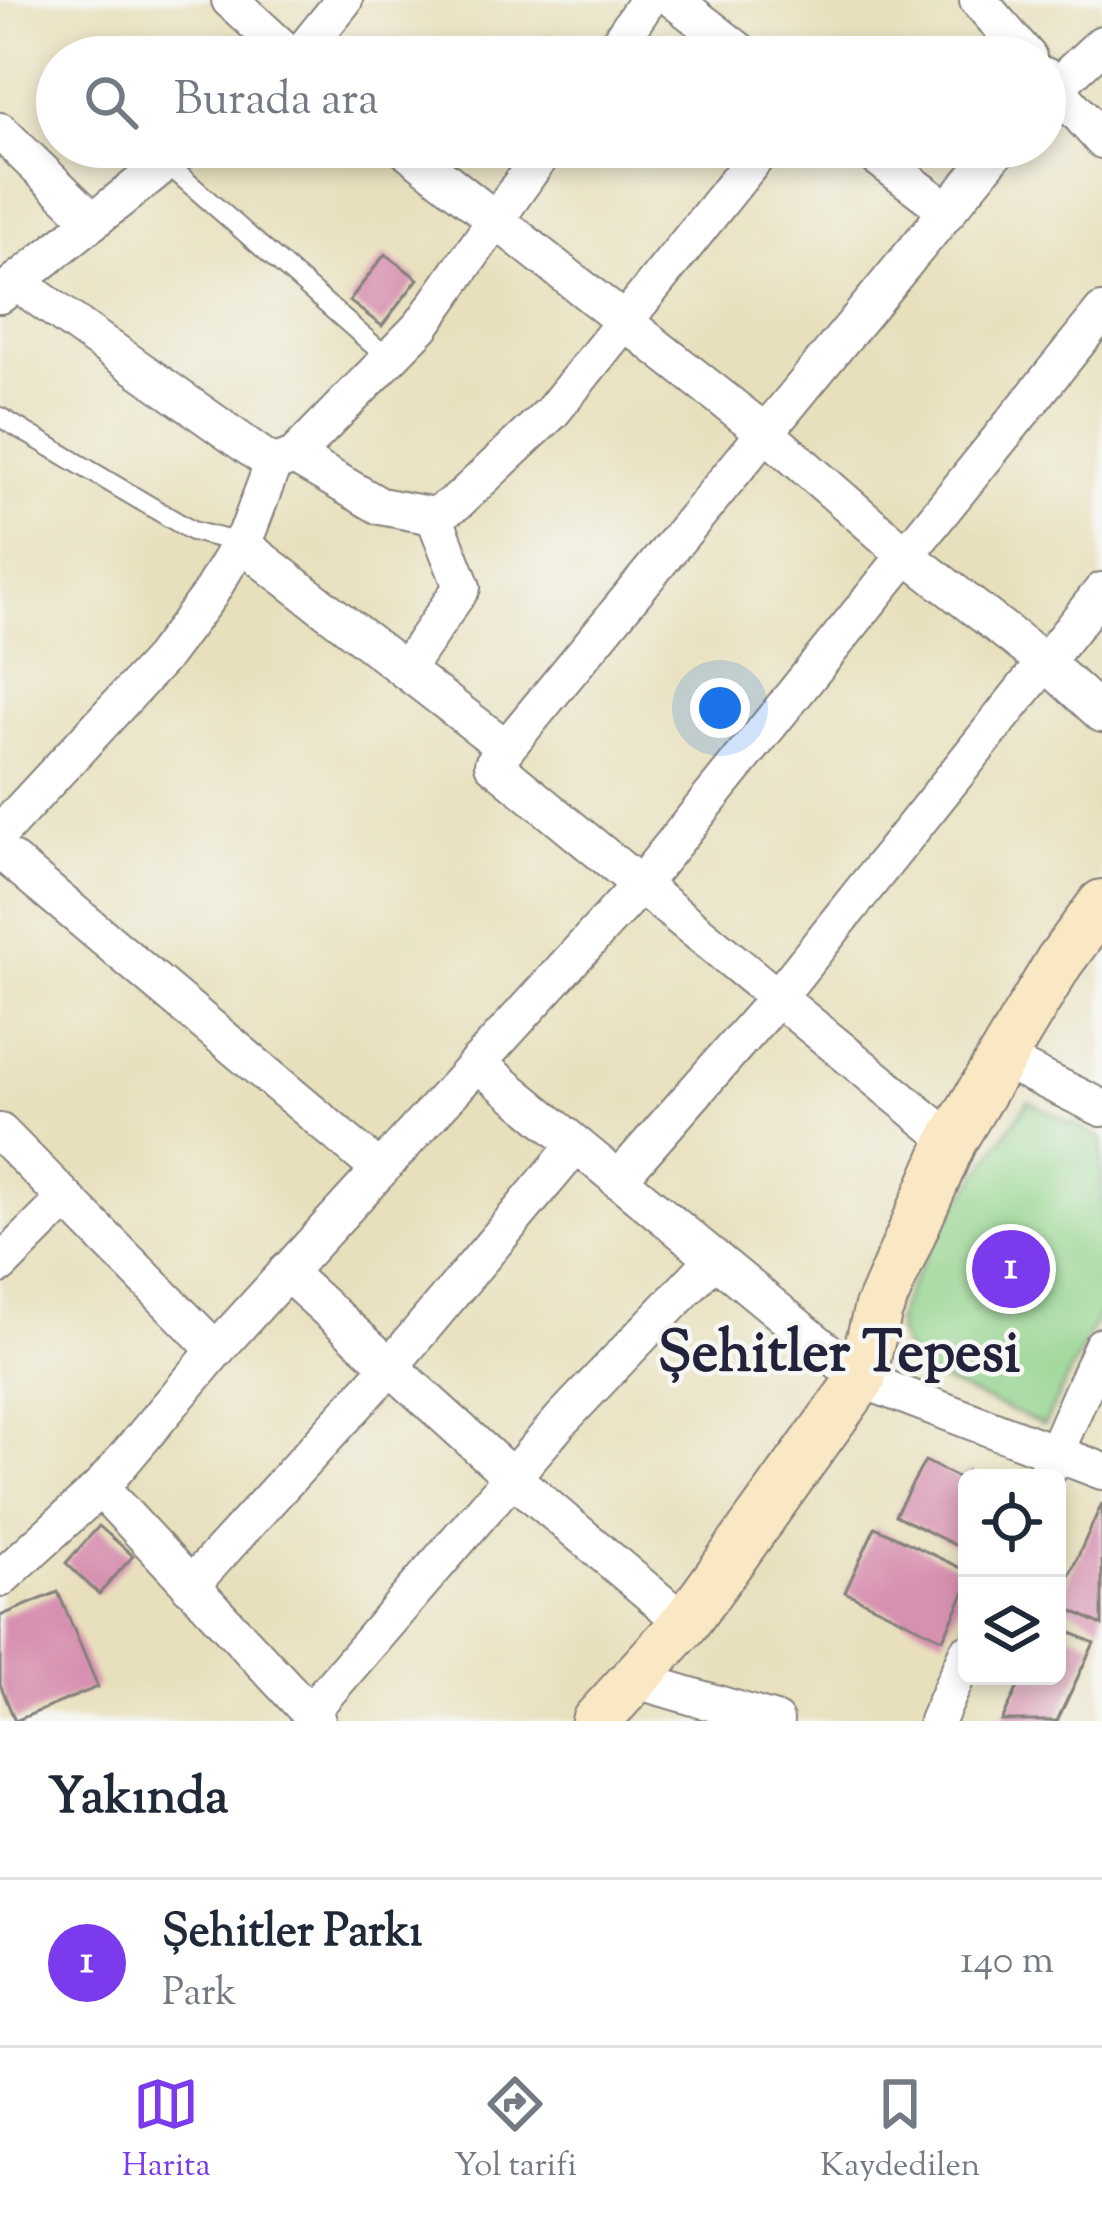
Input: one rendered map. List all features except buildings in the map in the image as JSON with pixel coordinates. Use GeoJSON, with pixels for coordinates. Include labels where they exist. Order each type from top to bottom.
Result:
{"type":"FeatureCollection","features":[{"type":"Feature","properties":{"kind":"street"},"geometry":{"type":"LineString","coordinates":[[230,0],[271,36]]}},
{"type":"Feature","properties":{"kind":"street"},"geometry":{"type":"LineString","coordinates":[[313,36],[344,0]]}},
{"type":"Feature","properties":{"kind":"street"},"geometry":{"type":"LineString","coordinates":[[623,36],[648,0]]}},
{"type":"Feature","properties":{"kind":"street"},"geometry":{"type":"LineString","coordinates":[[674,0],[720,36]]}},
{"type":"Feature","properties":{"kind":"street"},"geometry":{"type":"LineString","coordinates":[[978,0],[1010,36]]}},
{"type":"Feature","properties":{"kind":"street"},"geometry":{"type":"LineString","coordinates":[[1066,73],[1102,44]]}},
{"type":"Feature","properties":{"kind":"street"},"geometry":{"type":"LineString","coordinates":[[1066,105],[1102,140]]}},
{"type":"Feature","properties":{"kind":"street"},"geometry":{"type":"LineString","coordinates":[[0,131],[36,166]]}},
{"type":"Feature","properties":{"kind":"street"},"geometry":{"type":"LineString","coordinates":[[38,168],[93,221]]}},
{"type":"Feature","properties":{"kind":"street"},"geometry":{"type":"LineString","coordinates":[[160,168],[8,288],[283,460],[380,506],[434,516],[457,502],[552,412],[747,168]]}},
{"type":"Feature","properties":{"kind":"street"},"geometry":{"type":"LineString","coordinates":[[429,168],[766,433],[906,555],[1045,662],[1102,714]]}},
{"type":"Feature","properties":{"kind":"street"},"geometry":{"type":"LineString","coordinates":[[380,1170],[5,846],[209,595],[283,460],[422,326],[533,168]]}},
{"type":"Feature","properties":{"kind":"street"},"geometry":{"type":"LineString","coordinates":[[890,168],[948,212]]}},
{"type":"Feature","properties":{"kind":"street"},"geometry":{"type":"LineString","coordinates":[[952,1141],[493,764],[983,168]]}},
{"type":"Feature","properties":{"kind":"street"},"geometry":{"type":"LineString","coordinates":[[0,1579],[100,1488],[216,1349],[640,885],[1102,313]]}},
{"type":"Feature","properties":{"kind":"street"},"geometry":{"type":"LineString","coordinates":[[405,670],[462,587],[434,516]]}},
{"type":"Feature","properties":{"kind":"street"},"geometry":{"type":"LineString","coordinates":[[240,543],[506,748]]}},
{"type":"Feature","properties":{"kind":"street"},"geometry":{"type":"LineString","coordinates":[[618,1180],[777,998],[1102,591]]}},
{"type":"Feature","properties":{"kind":"street"},"geometry":{"type":"LineString","coordinates":[[596,1721],[685,1623],[861,1379],[878,1310],[952,1141],[1060,962],[1102,906]]}},
{"type":"Feature","properties":{"kind":"street"},"geometry":{"type":"LineString","coordinates":[[1002,1059],[1102,1108]]}},
{"type":"Feature","properties":{"kind":"street"},"geometry":{"type":"LineString","coordinates":[[477,1063],[861,1379],[1049,1466],[1102,1471]]}},
{"type":"Feature","properties":{"kind":"street"},"geometry":{"type":"LineString","coordinates":[[0,1132],[216,1349]]}},
{"type":"Feature","properties":{"kind":"street"},"geometry":{"type":"LineString","coordinates":[[190,1586],[389,1368],[576,1145]]}},
{"type":"Feature","properties":{"kind":"street"},"geometry":{"type":"LineString","coordinates":[[0,1265],[66,1198]]}},
{"type":"Feature","properties":{"kind":"street"},"geometry":{"type":"LineString","coordinates":[[100,1488],[313,1717],[512,1478],[713,1260]]}},
{"type":"Feature","properties":{"kind":"street"},"geometry":{"type":"LineString","coordinates":[[286,1272],[512,1478],[685,1623]]}},
{"type":"Feature","properties":{"kind":"street"},"geometry":{"type":"LineString","coordinates":[[1049,1466],[1102,1346]]}},
{"type":"Feature","properties":{"kind":"street"},"geometry":{"type":"LineString","coordinates":[[937,1721],[958,1673]]}},
{"type":"Feature","properties":{"kind":"street"},"geometry":{"type":"LineString","coordinates":[[633,1679],[775,1721]]}},
{"type":"Feature","properties":{"kind":"lane"},"geometry":{"type":"LineString","coordinates":[[190,168],[389,359]]}},
{"type":"Feature","properties":{"kind":"lane"},"geometry":{"type":"LineString","coordinates":[[0,417],[192,531],[240,543]]}},
{"type":"Feature","properties":{"kind":"green space"},"geometry":{"type":"Polygon","coordinates":[[[1028,1101],[1102,1139],[1102,1309],[1044,1425],[916,1370],[897,1327],[900,1308],[930,1250],[1028,1101]]]}},
{"type":"Feature","properties":{"kind":"place","name":"Şehitler Parkı"},"geometry":{"type":"Point","coordinates":[1011,1269]}},
{"type":"Feature","properties":{"kind":"district","name":"Şehitler Tepesi"},"geometry":{"type":"Point","coordinates":[839,1356]}}]}
